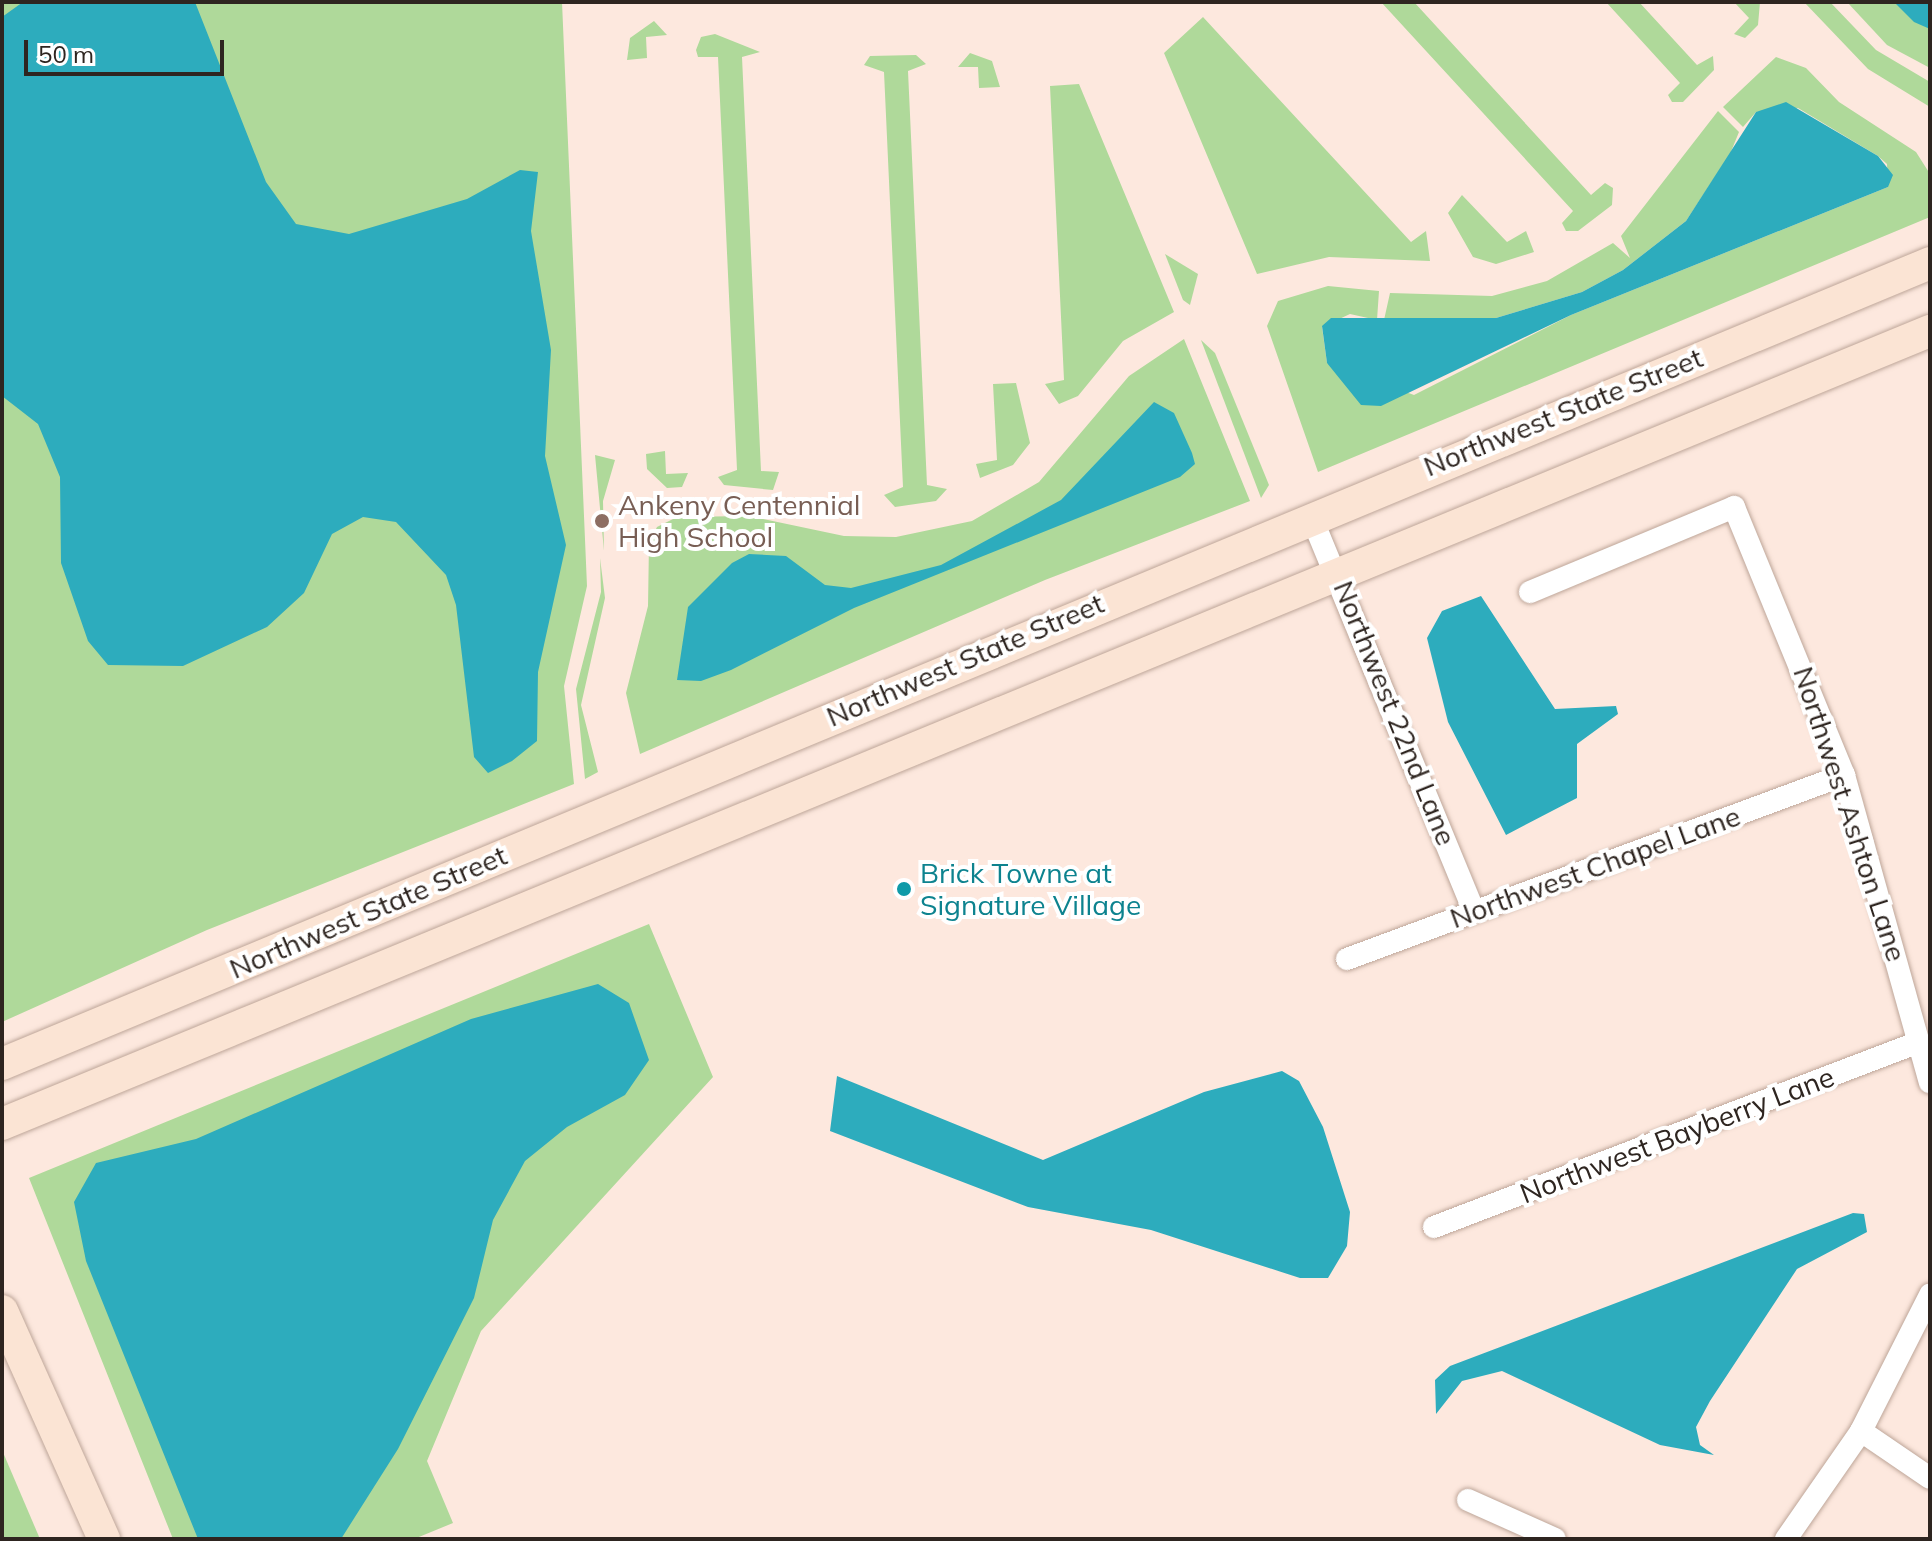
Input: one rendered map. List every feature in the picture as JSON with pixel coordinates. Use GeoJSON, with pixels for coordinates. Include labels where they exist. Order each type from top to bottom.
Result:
{"type":"FeatureCollection","features":[{"type":"Feature","properties":{"kind":"main road","name":"Northwest State Street"},"geometry":{"type":"LineString","coordinates":[[2,1064],[1311,516],[1930,263]]}},
{"type":"Feature","properties":{"kind":"main road","name":"Northwest State Street"},"geometry":{"type":"LineString","coordinates":[[2,1124],[1930,331]]}},
{"type":"Feature","properties":{"kind":"main road"},"geometry":{"type":"LineString","coordinates":[[2,1311],[104,1539]]}},
{"type":"Feature","properties":{"kind":"street","name":"Northwest Ashton Lane"},"geometry":{"type":"LineString","coordinates":[[1530,592],[1734,507],[1844,775],[1930,1082]]}},
{"type":"Feature","properties":{"kind":"street","name":"Northwest 22nd Lane"},"geometry":{"type":"LineString","coordinates":[[1311,516],[1338,572],[1474,912]]}},
{"type":"Feature","properties":{"kind":"street","name":"Northwest Chapel Lane"},"geometry":{"type":"LineString","coordinates":[[1347,959],[1844,775]]}},
{"type":"Feature","properties":{"kind":"street","name":"Northwest Bayberry Lane"},"geometry":{"type":"LineString","coordinates":[[1434,1227],[1919,1042]]}},
{"type":"Feature","properties":{"kind":"street"},"geometry":{"type":"LineString","coordinates":[[1786,1539],[1861,1431],[1930,1295]]}},
{"type":"Feature","properties":{"kind":"street"},"geometry":{"type":"LineString","coordinates":[[1861,1431],[1930,1478]]}},
{"type":"Feature","properties":{"kind":"street"},"geometry":{"type":"LineString","coordinates":[[1468,1500],[1555,1539]]}},
{"type":"Feature","properties":{"kind":"green space"},"geometry":{"type":"Polygon","coordinates":[[[2,2],[562,2],[587,586],[564,686],[574,784],[207,930],[2,1022],[2,2]]]}},
{"type":"Feature","properties":{"kind":"green space"},"geometry":{"type":"Polygon","coordinates":[[[1381,2],[1414,2],[1591,195],[1605,183],[1613,188],[1612,205],[1578,231],[1566,231],[1562,223],[1573,211],[1381,2]]]}},
{"type":"Feature","properties":{"kind":"green space"},"geometry":{"type":"Polygon","coordinates":[[[1606,2],[1639,2],[1697,65],[1713,56],[1714,70],[1683,102],[1672,102],[1668,95],[1680,83],[1606,2]]]}},
{"type":"Feature","properties":{"kind":"green space"},"geometry":{"type":"Polygon","coordinates":[[[1734,2],[1760,2],[1758,25],[1745,38],[1734,34],[1749,18],[1734,2]]]}},
{"type":"Feature","properties":{"kind":"green space"},"geometry":{"type":"Polygon","coordinates":[[[1804,2],[1830,2],[1876,50],[1930,82],[1930,107],[1868,69],[1804,2]]]}},
{"type":"Feature","properties":{"kind":"green space"},"geometry":{"type":"Polygon","coordinates":[[[1847,2],[1930,2],[1930,68],[1887,45],[1847,2]]]}},
{"type":"Feature","properties":{"kind":"green space"},"geometry":{"type":"Polygon","coordinates":[[[1203,17],[1411,242],[1426,231],[1430,261],[1329,257],[1257,274],[1164,53],[1203,17]]]}},
{"type":"Feature","properties":{"kind":"green space"},"geometry":{"type":"Polygon","coordinates":[[[654,21],[667,35],[646,37],[647,58],[627,60],[630,38],[654,21]]]}},
{"type":"Feature","properties":{"kind":"green space"},"geometry":{"type":"Polygon","coordinates":[[[715,34],[760,52],[742,57],[761,471],[779,472],[773,490],[724,485],[718,477],[737,470],[718,57],[698,57],[696,50],[701,37],[715,34]]]}},
{"type":"Feature","properties":{"kind":"green space"},"geometry":{"type":"Polygon","coordinates":[[[970,53],[992,61],[1000,87],[979,88],[978,67],[958,67],[970,53]]]}},
{"type":"Feature","properties":{"kind":"green space"},"geometry":{"type":"Polygon","coordinates":[[[916,55],[926,64],[908,71],[927,485],[947,489],[936,501],[895,507],[884,495],[903,487],[884,72],[864,65],[870,56],[916,55]]]}},
{"type":"Feature","properties":{"kind":"green space"},"geometry":{"type":"Polygon","coordinates":[[[1776,57],[1806,68],[1839,102],[1916,152],[1930,174],[1930,217],[1318,472],[1267,326],[1278,301],[1328,286],[1379,291],[1377,320],[1350,314],[1322,327],[1327,363],[1414,395],[1571,315],[1888,187],[1887,164],[1878,156],[1798,108],[1756,112],[1743,127],[1723,107],[1776,57]]]}},
{"type":"Feature","properties":{"kind":"green space"},"geometry":{"type":"Polygon","coordinates":[[[1079,84],[1174,312],[1123,341],[1078,396],[1059,404],[1045,384],[1064,380],[1050,86],[1079,84]]]}},
{"type":"Feature","properties":{"kind":"green space"},"geometry":{"type":"Polygon","coordinates":[[[1718,111],[1739,132],[1730,154],[1686,221],[1623,270],[1582,292],[1496,318],[1384,320],[1390,293],[1492,296],[1547,281],[1613,243],[1630,258],[1621,236],[1718,111]]]}},
{"type":"Feature","properties":{"kind":"green space"},"geometry":{"type":"Polygon","coordinates":[[[1462,195],[1507,242],[1526,231],[1534,252],[1496,264],[1473,257],[1448,213],[1462,195]]]}},
{"type":"Feature","properties":{"kind":"green space"},"geometry":{"type":"Polygon","coordinates":[[[1165,254],[1198,274],[1190,305],[1183,300],[1165,254]]]}},
{"type":"Feature","properties":{"kind":"green space"},"geometry":{"type":"Polygon","coordinates":[[[1184,339],[1250,501],[1045,580],[640,754],[626,693],[648,606],[649,543],[657,527],[677,517],[749,516],[844,536],[896,537],[972,521],[1039,482],[1129,376],[1184,339]]]}},
{"type":"Feature","properties":{"kind":"green space"},"geometry":{"type":"Polygon","coordinates":[[[1201,340],[1215,353],[1269,485],[1261,498],[1201,340]]]}},
{"type":"Feature","properties":{"kind":"green space"},"geometry":{"type":"Polygon","coordinates":[[[1016,383],[1030,443],[1013,465],[980,478],[976,464],[997,460],[993,384],[1016,383]]]}},
{"type":"Feature","properties":{"kind":"green space"},"geometry":{"type":"Polygon","coordinates":[[[665,451],[666,474],[688,473],[682,487],[667,488],[647,469],[646,454],[665,451]]]}},
{"type":"Feature","properties":{"kind":"green space"},"geometry":{"type":"Polygon","coordinates":[[[595,455],[615,460],[603,501],[604,551],[595,455]]]}},
{"type":"Feature","properties":{"kind":"green space"},"geometry":{"type":"Polygon","coordinates":[[[600,558],[605,598],[581,705],[598,772],[585,779],[576,689],[601,592],[600,558]]]}},
{"type":"Feature","properties":{"kind":"green space"},"geometry":{"type":"Polygon","coordinates":[[[649,924],[713,1077],[481,1331],[427,1461],[453,1523],[414,1539],[173,1539],[29,1178],[649,924]]]}},
{"type":"Feature","properties":{"kind":"green space"},"geometry":{"type":"Polygon","coordinates":[[[2,1450],[40,1539],[2,1539],[2,1450]]]}},
{"type":"Feature","properties":{"kind":"water"},"geometry":{"type":"Polygon","coordinates":[[[23,2],[195,2],[266,182],[296,224],[349,234],[467,199],[520,170],[538,172],[531,231],[551,350],[545,456],[566,545],[538,672],[537,741],[512,761],[488,773],[474,757],[456,605],[446,575],[396,522],[363,517],[332,534],[304,593],[267,627],[183,666],[108,665],[88,641],[61,563],[60,477],[38,424],[2,396],[2,17],[23,2]]]}},
{"type":"Feature","properties":{"kind":"water"},"geometry":{"type":"Polygon","coordinates":[[[1894,2],[1930,2],[1930,29],[1914,22],[1894,2]]]}},
{"type":"Feature","properties":{"kind":"water"},"geometry":{"type":"Polygon","coordinates":[[[1786,102],[1878,156],[1893,175],[1888,187],[1571,315],[1381,406],[1361,405],[1327,363],[1322,326],[1331,318],[1496,318],[1582,292],[1623,270],[1686,221],[1756,112],[1786,102]]]}},
{"type":"Feature","properties":{"kind":"water"},"geometry":{"type":"Polygon","coordinates":[[[1154,402],[1174,413],[1192,453],[1195,464],[1180,477],[854,608],[731,670],[701,681],[677,680],[688,607],[732,563],[749,554],[786,556],[825,585],[851,588],[941,565],[1061,500],[1154,402]]]}},
{"type":"Feature","properties":{"kind":"water"},"geometry":{"type":"Polygon","coordinates":[[[1481,596],[1555,709],[1616,706],[1618,714],[1577,744],[1577,798],[1506,835],[1448,722],[1427,638],[1442,611],[1481,596]]]}},
{"type":"Feature","properties":{"kind":"water"},"geometry":{"type":"Polygon","coordinates":[[[598,984],[629,1003],[649,1060],[625,1095],[567,1127],[525,1161],[493,1220],[474,1298],[398,1449],[341,1539],[198,1539],[86,1261],[74,1202],[96,1163],[196,1139],[471,1019],[598,984]]]}},
{"type":"Feature","properties":{"kind":"water"},"geometry":{"type":"Polygon","coordinates":[[[1282,1071],[1299,1081],[1323,1127],[1350,1212],[1347,1246],[1328,1278],[1300,1278],[1151,1230],[1028,1207],[830,1131],[837,1076],[1043,1160],[1204,1092],[1282,1071]]]}},
{"type":"Feature","properties":{"kind":"water"},"geometry":{"type":"Polygon","coordinates":[[[1853,1213],[1864,1214],[1867,1232],[1797,1269],[1710,1401],[1696,1427],[1700,1445],[1714,1455],[1660,1445],[1502,1371],[1462,1381],[1436,1414],[1435,1380],[1450,1366],[1853,1213]]]}},
{"type":"Feature","properties":{"kind":"place","name":"Ankeny Centennial High School"},"geometry":{"type":"Point","coordinates":[602,521]}},
{"type":"Feature","properties":{"kind":"place","name":"Brick Towne at Signature Village"},"geometry":{"type":"Point","coordinates":[904,889]}}]}
